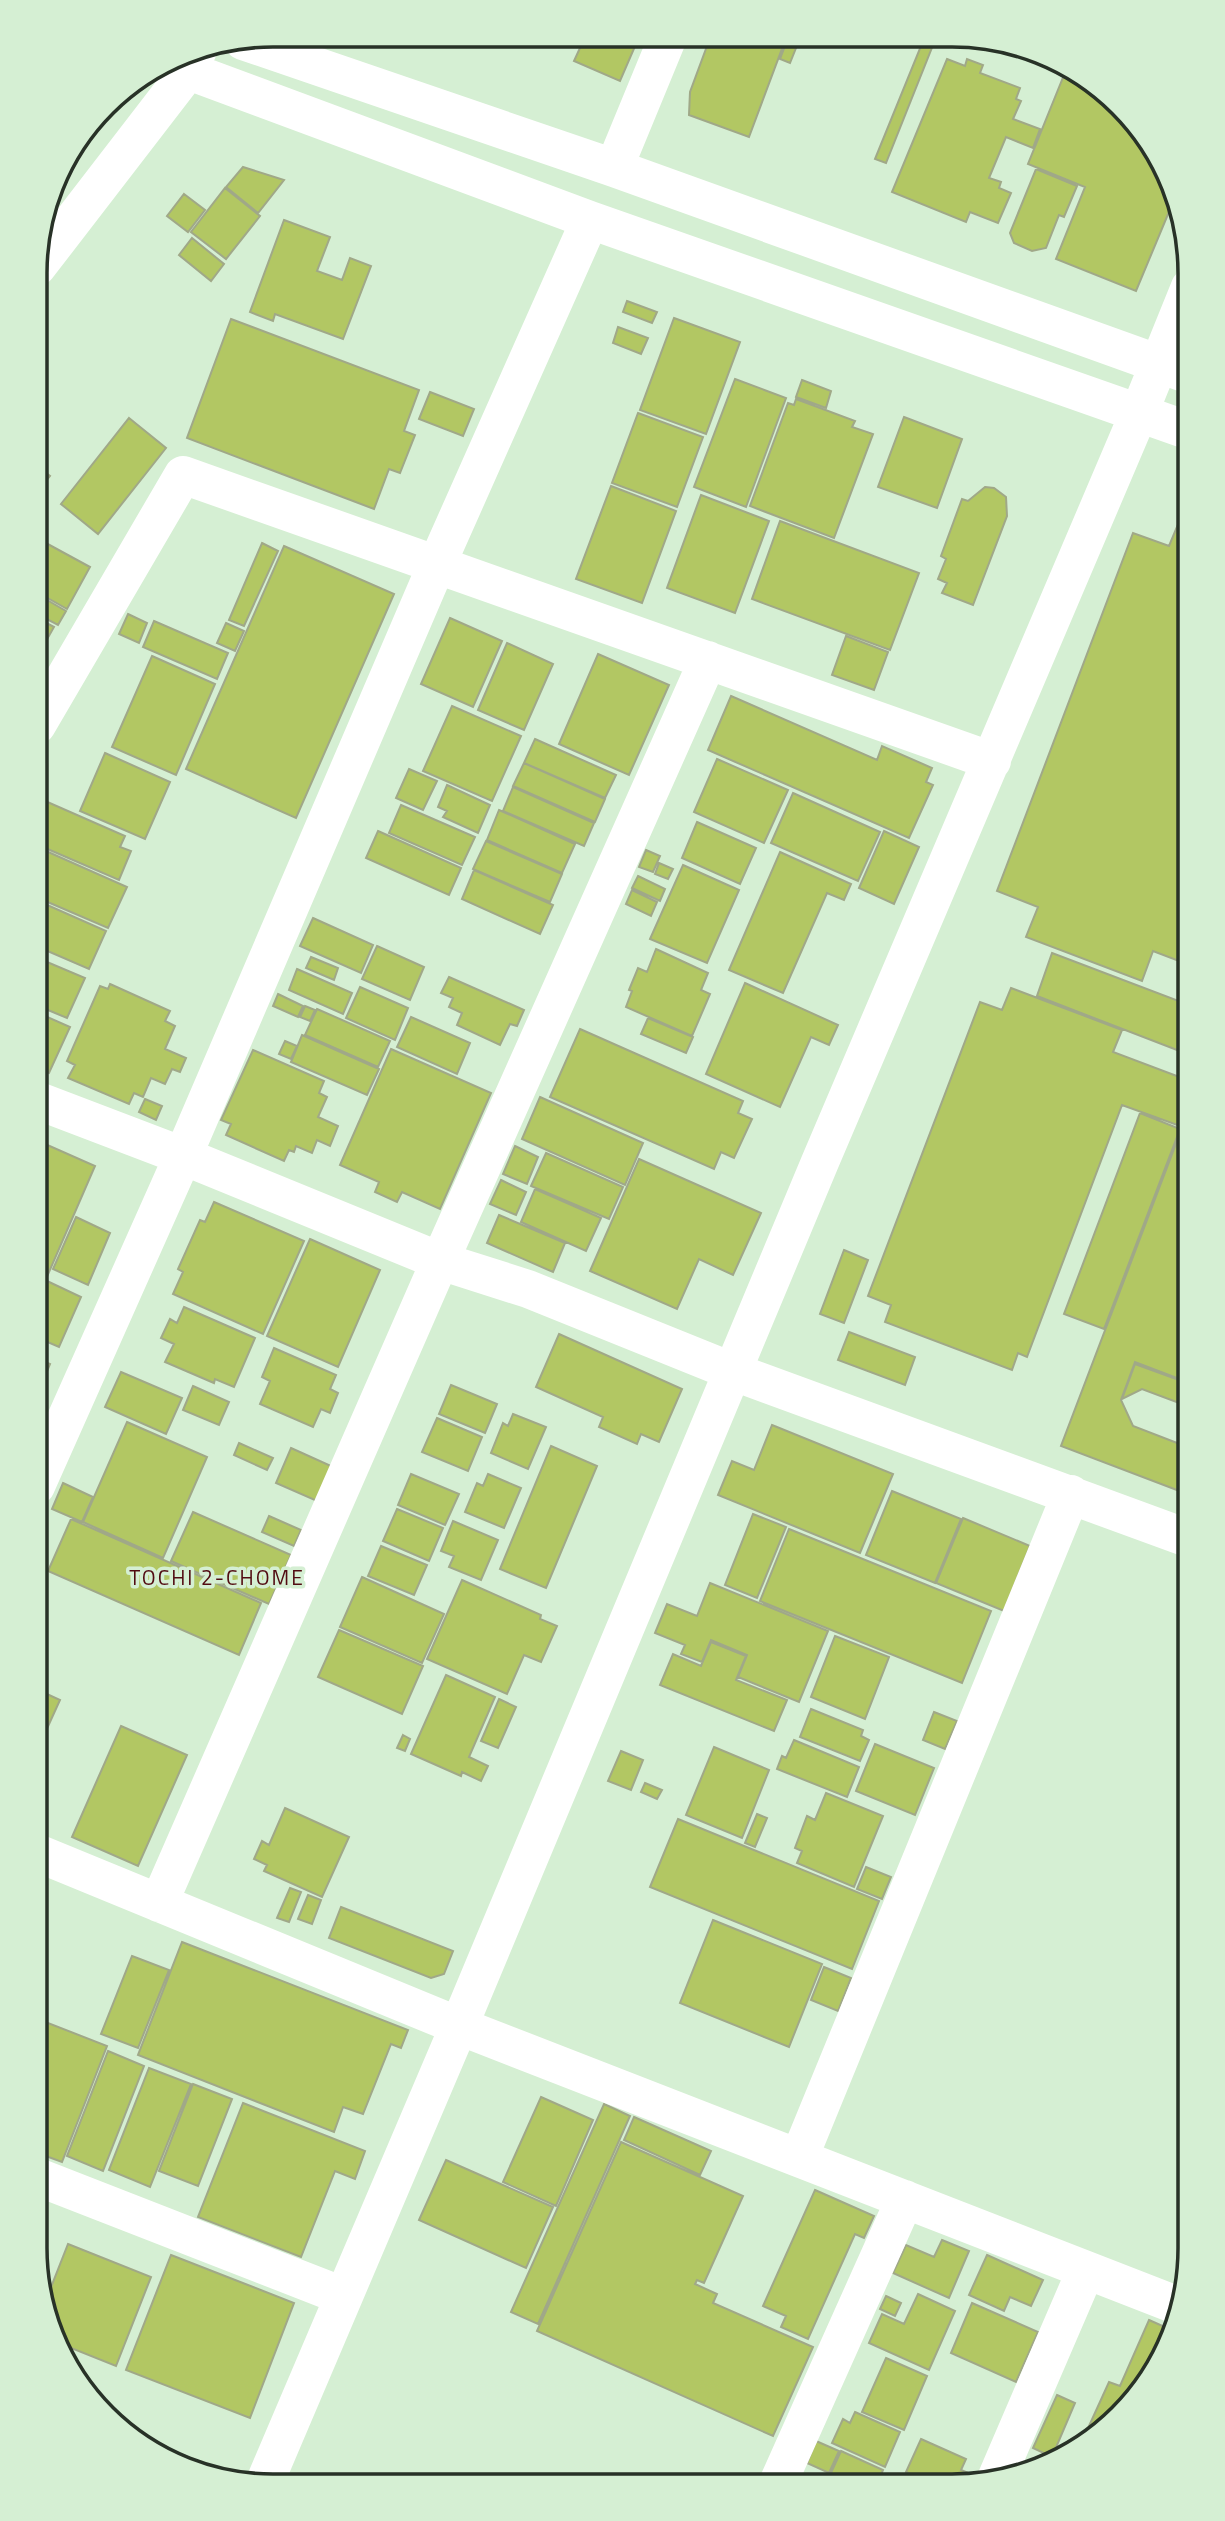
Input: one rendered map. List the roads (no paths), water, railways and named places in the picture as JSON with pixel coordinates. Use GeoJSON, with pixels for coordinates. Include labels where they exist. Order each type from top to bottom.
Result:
{"type":"FeatureCollection","features":[{"type":"Feature","properties":{"kind":"street"},"geometry":{"type":"LineString","coordinates":[[614,168],[664,47]]}},
{"type":"Feature","properties":{"kind":"street"},"geometry":{"type":"LineString","coordinates":[[263,48],[614,168],[1174,369]]}},
{"type":"Feature","properties":{"kind":"street"},"geometry":{"type":"LineString","coordinates":[[190,64],[590,220],[1178,427]]}},
{"type":"Feature","properties":{"kind":"street"},"geometry":{"type":"LineString","coordinates":[[49,251],[179,69]]}},
{"type":"Feature","properties":{"kind":"street"},"geometry":{"type":"LineString","coordinates":[[47,1460],[183,1156],[437,564],[590,220]]}},
{"type":"Feature","properties":{"kind":"street"},"geometry":{"type":"LineString","coordinates":[[268,2474],[1139,413],[1174,369],[1178,349]]}},
{"type":"Feature","properties":{"kind":"street"},"geometry":{"type":"LineString","coordinates":[[48,707],[183,475],[992,761]]}},
{"type":"Feature","properties":{"kind":"street"},"geometry":{"type":"LineString","coordinates":[[159,1903],[440,1261],[708,660]]}},
{"type":"Feature","properties":{"kind":"street"},"geometry":{"type":"LineString","coordinates":[[48,1104],[183,1156],[440,1261],[528,1289],[734,1372],[1177,1534]]}},
{"type":"Feature","properties":{"kind":"street"},"geometry":{"type":"LineString","coordinates":[[799,2158],[1071,1494]]}},
{"type":"Feature","properties":{"kind":"street"},"geometry":{"type":"LineString","coordinates":[[47,1857],[459,2026],[1170,2302]]}},
{"type":"Feature","properties":{"kind":"street"},"geometry":{"type":"LineString","coordinates":[[47,2181],[344,2296]]}},
{"type":"Feature","properties":{"kind":"street"},"geometry":{"type":"LineString","coordinates":[[782,2474],[905,2199]]}},
{"type":"Feature","properties":{"kind":"street"},"geometry":{"type":"LineString","coordinates":[[1001,2468],[1086,2270]]}},
{"type":"Feature","properties":{"kind":"district","name":"TOCHI 2-CHOME"},"geometry":{"type":"Point","coordinates":[217,1578]}}]}
